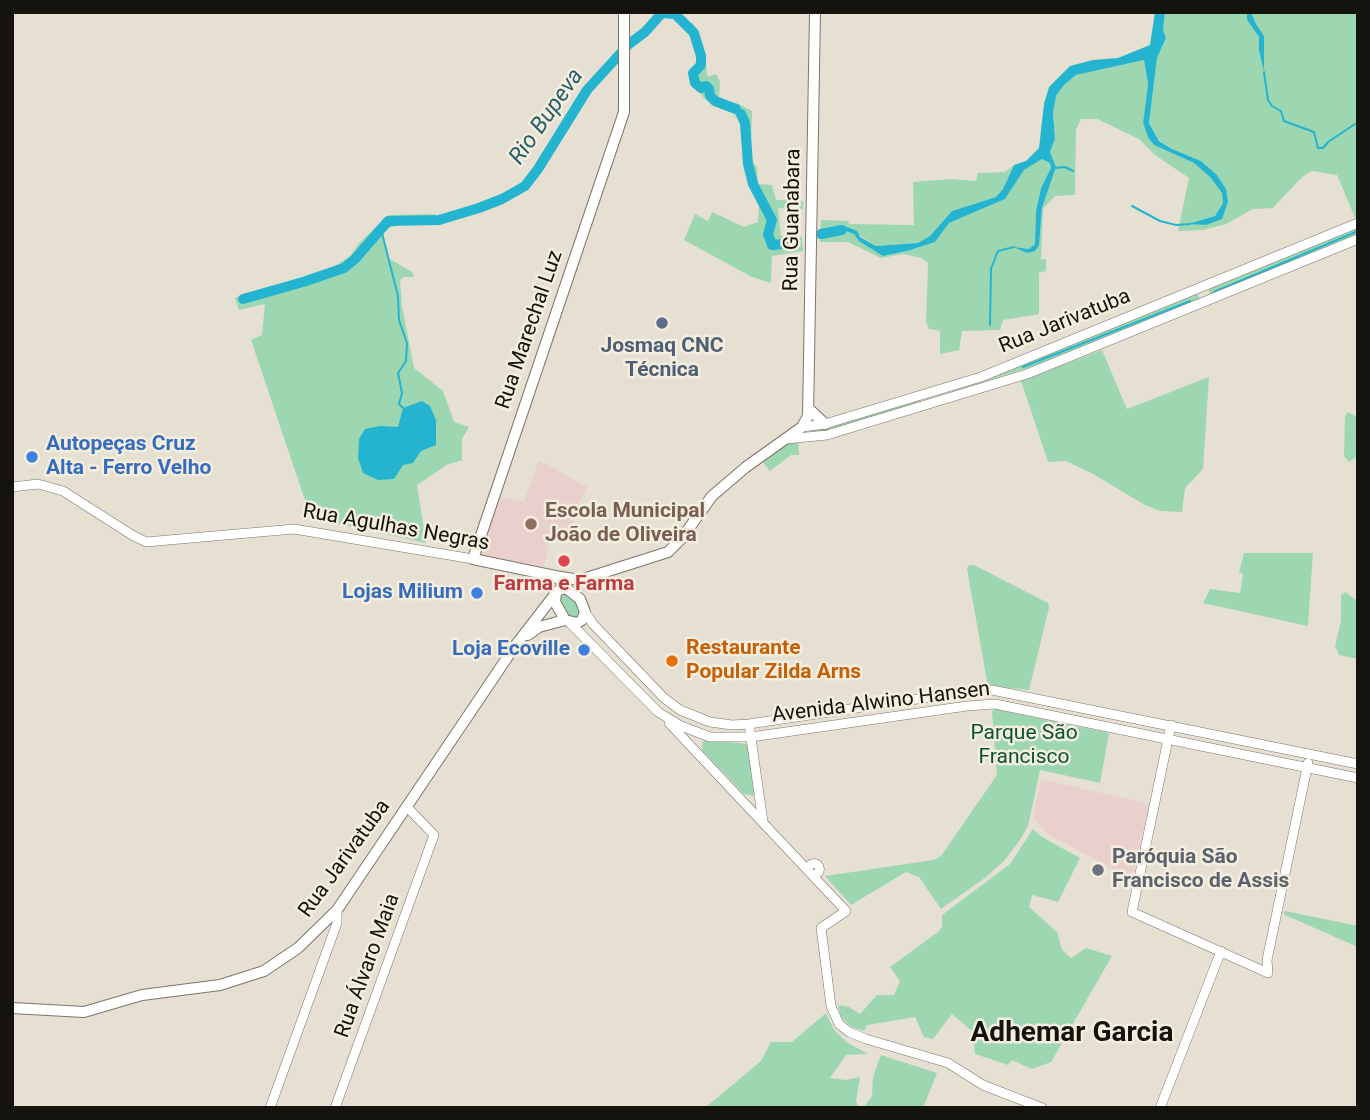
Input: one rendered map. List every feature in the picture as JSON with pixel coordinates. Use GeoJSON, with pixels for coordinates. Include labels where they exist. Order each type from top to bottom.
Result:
{"type":"FeatureCollection","features":[{"type":"Feature","properties":{"kind":"main road","name":"Rua Marechal Luz"},"geometry":{"type":"LineString","coordinates":[[473,559],[624,112],[624,12]]}},
{"type":"Feature","properties":{"kind":"main road","name":"Rua Guanabara"},"geometry":{"type":"LineString","coordinates":[[802,427],[809,410],[815,12]]}},
{"type":"Feature","properties":{"kind":"main road"},"geometry":{"type":"LineString","coordinates":[[809,410],[825,424]]}},
{"type":"Feature","properties":{"kind":"main road","name":"Rua Jarivatuba"},"geometry":{"type":"LineString","coordinates":[[12,1008],[84,1012],[142,995],[202,989],[246,978],[272,966],[298,948],[337,911],[515,646],[568,587],[668,552],[682,538],[712,496],[802,427]]}},
{"type":"Feature","properties":{"kind":"main road","name":"Rua Agulhas Negras"},"geometry":{"type":"LineString","coordinates":[[473,559],[555,576],[568,587]]}},
{"type":"Feature","properties":{"kind":"main road"},"geometry":{"type":"LineString","coordinates":[[538,573],[568,587],[585,612]]}},
{"type":"Feature","properties":{"kind":"main road"},"geometry":{"type":"LineString","coordinates":[[568,587],[555,602],[568,621]]}},
{"type":"Feature","properties":{"kind":"main road","name":"Rua Jarivatuba"},"geometry":{"type":"LineString","coordinates":[[515,646],[540,627],[582,620],[585,612]]}},
{"type":"Feature","properties":{"kind":"street","name":"Rua Jarivatuba"},"geometry":{"type":"LineString","coordinates":[[802,427],[825,424],[981,377],[1358,223]]}},
{"type":"Feature","properties":{"kind":"street","name":"Rua Jarivatuba"},"geometry":{"type":"LineString","coordinates":[[782,440],[821,436],[1027,373],[1358,239]]}},
{"type":"Feature","properties":{"kind":"street","name":"Rua Agulhas Negras"},"geometry":{"type":"LineString","coordinates":[[12,487],[38,484],[63,491],[132,536],[146,542],[294,529],[473,559]]}},
{"type":"Feature","properties":{"kind":"street","name":"Avenida Alwino Hansen"},"geometry":{"type":"LineString","coordinates":[[585,612],[593,624],[671,704],[710,722],[749,724],[992,690],[1358,764]]}},
{"type":"Feature","properties":{"kind":"street","name":"Avenida Alwino Hansen"},"geometry":{"type":"LineString","coordinates":[[568,621],[658,712],[701,734],[722,738],[751,737],[995,704],[1358,778]]}},
{"type":"Feature","properties":{"kind":"street"},"geometry":{"type":"LineString","coordinates":[[658,712],[795,858],[814,869],[822,886],[846,911],[821,928],[831,1006],[835,1018],[844,1029],[866,1039],[948,1063],[983,1085],[1042,1108]]}},
{"type":"Feature","properties":{"kind":"street"},"geometry":{"type":"LineString","coordinates":[[749,724],[763,824]]}},
{"type":"Feature","properties":{"kind":"street"},"geometry":{"type":"LineString","coordinates":[[1171,725],[1132,912],[1268,973],[1267,960],[1310,754]]}},
{"type":"Feature","properties":{"kind":"street","name":"Rua Álvaro Maia"},"geometry":{"type":"LineString","coordinates":[[335,1108],[434,835],[407,807]]}},
{"type":"Feature","properties":{"kind":"street"},"geometry":{"type":"LineString","coordinates":[[270,1108],[337,923],[337,911]]}},
{"type":"Feature","properties":{"kind":"street"},"geometry":{"type":"LineString","coordinates":[[1160,1108],[1221,951]]}},
{"type":"Feature","properties":{"kind":"shaded area","name":"Escola Municipal João de Oliveira"},"geometry":{"type":"Polygon","coordinates":[[[539,460],[587,487],[575,511],[571,542],[550,538],[544,567],[483,556],[481,552],[499,497],[524,502],[539,460]]]}},
{"type":"Feature","properties":{"kind":"shaded area"},"geometry":{"type":"Polygon","coordinates":[[[1041,779],[1150,804],[1132,879],[1049,835],[1033,817],[1041,779]]]}},
{"type":"Feature","properties":{"kind":"green space"},"geometry":{"type":"Polygon","coordinates":[[[1165,12],[1247,12],[1247,20],[1259,37],[1259,51],[1264,66],[1264,36],[1251,12],[1358,12],[1358,219],[1356,220],[1337,175],[1312,171],[1302,177],[1273,208],[1253,209],[1226,224],[1203,230],[1178,231],[1189,178],[1155,155],[1139,139],[1097,119],[1081,119],[1076,130],[1075,195],[1055,196],[1043,209],[1041,259],[1046,259],[1046,271],[1039,273],[1039,314],[1003,320],[1000,330],[962,331],[959,350],[940,354],[940,331],[929,329],[926,322],[928,263],[922,258],[903,254],[881,258],[848,242],[820,242],[821,220],[848,221],[849,224],[914,225],[913,182],[951,179],[976,181],[978,173],[1005,172],[1014,165],[1003,189],[996,197],[952,211],[930,236],[918,243],[876,246],[847,227],[836,234],[846,231],[854,234],[883,256],[935,242],[949,223],[1005,199],[1024,170],[1042,159],[1050,163],[1051,168],[1041,188],[1036,211],[1035,244],[1029,249],[1016,248],[1027,253],[1039,245],[1042,208],[1056,167],[1050,152],[1055,139],[1053,113],[1056,96],[1076,75],[1144,60],[1148,84],[1143,123],[1154,145],[1194,163],[1210,177],[1222,193],[1223,203],[1215,216],[1193,223],[1221,219],[1226,189],[1217,175],[1201,161],[1172,149],[1159,140],[1149,123],[1157,58],[1166,38],[1163,30],[1165,12]]]}},
{"type":"Feature","properties":{"kind":"green space"},"geometry":{"type":"Polygon","coordinates":[[[692,22],[698,31],[708,77],[716,74],[720,81],[719,99],[739,104],[752,111],[751,160],[757,167],[758,184],[772,185],[776,200],[803,201],[803,209],[778,208],[781,236],[802,237],[803,251],[772,256],[771,283],[752,277],[684,240],[695,214],[708,221],[712,212],[744,227],[758,222],[759,203],[743,159],[740,123],[733,113],[705,99],[691,83],[691,74],[699,61],[688,29],[692,22]]]}},
{"type":"Feature","properties":{"kind":"green space"},"geometry":{"type":"Polygon","coordinates":[[[435,214],[442,225],[405,223],[389,228],[382,235],[388,258],[412,272],[414,277],[403,277],[400,281],[414,368],[443,391],[454,422],[469,427],[462,439],[462,460],[447,465],[417,485],[426,543],[312,521],[251,340],[262,335],[265,304],[239,310],[235,298],[329,270],[350,256],[360,242],[389,215],[435,214]]]}},
{"type":"Feature","properties":{"kind":"green space"},"geometry":{"type":"Polygon","coordinates":[[[1358,226],[1358,235],[1211,295],[1209,293],[1209,288],[1358,226]]]}},
{"type":"Feature","properties":{"kind":"green space"},"geometry":{"type":"Polygon","coordinates":[[[1197,293],[1200,299],[1050,361],[963,388],[1197,293]]]}},
{"type":"Feature","properties":{"kind":"green space"},"geometry":{"type":"Polygon","coordinates":[[[1102,350],[1127,409],[1209,377],[1203,469],[1185,488],[1182,512],[1160,511],[1145,505],[1066,461],[1048,462],[1021,381],[1102,350]]]}},
{"type":"Feature","properties":{"kind":"green space"},"geometry":{"type":"Polygon","coordinates":[[[921,400],[920,403],[826,433],[811,434],[812,429],[828,428],[921,400]]]}},
{"type":"Feature","properties":{"kind":"green space"},"geometry":{"type":"Polygon","coordinates":[[[1348,412],[1358,418],[1358,456],[1349,462],[1344,456],[1345,416],[1348,412]]]}},
{"type":"Feature","properties":{"kind":"green space"},"geometry":{"type":"Polygon","coordinates":[[[798,439],[799,455],[791,455],[770,471],[762,461],[785,443],[798,439]]]}},
{"type":"Feature","properties":{"kind":"green space"},"geometry":{"type":"Polygon","coordinates":[[[1244,553],[1313,553],[1308,626],[1203,603],[1210,589],[1240,593],[1243,574],[1239,572],[1244,553]]]}},
{"type":"Feature","properties":{"kind":"green space"},"geometry":{"type":"Polygon","coordinates":[[[969,565],[974,565],[1048,603],[1029,690],[991,686],[987,681],[967,569],[969,565]]]}},
{"type":"Feature","properties":{"kind":"green space"},"geometry":{"type":"Polygon","coordinates":[[[1346,592],[1358,602],[1358,659],[1339,655],[1335,646],[1341,621],[1341,595],[1346,592]]]}},
{"type":"Feature","properties":{"kind":"green space"},"geometry":{"type":"Polygon","coordinates":[[[566,593],[581,609],[579,616],[574,619],[569,618],[560,600],[562,594],[566,593]]]}},
{"type":"Feature","properties":{"kind":"green space","name":"Parque São Francisco"},"geometry":{"type":"Polygon","coordinates":[[[994,709],[1109,733],[1100,783],[1040,770],[1028,826],[1020,840],[1005,860],[986,877],[941,909],[919,877],[906,872],[851,905],[825,876],[934,860],[941,856],[997,775],[992,712],[994,709]]]}},
{"type":"Feature","properties":{"kind":"green space"},"geometry":{"type":"Polygon","coordinates":[[[708,740],[748,744],[755,793],[753,796],[744,794],[702,750],[702,742],[708,740]]]}},
{"type":"Feature","properties":{"kind":"green space"},"geometry":{"type":"Polygon","coordinates":[[[1033,829],[1080,858],[1058,902],[1032,895],[1029,907],[1057,932],[1062,950],[1071,958],[1086,948],[1112,956],[1051,1062],[1032,1069],[1012,1060],[1008,1065],[975,1054],[972,1031],[952,1014],[933,1039],[924,1037],[915,1017],[867,1025],[864,1031],[852,1027],[841,1017],[838,1005],[849,1007],[860,1014],[877,995],[894,995],[900,981],[890,967],[938,932],[942,927],[942,915],[1010,864],[1033,829]]]}},
{"type":"Feature","properties":{"kind":"green space"},"geometry":{"type":"Polygon","coordinates":[[[1285,911],[1358,926],[1358,947],[1285,915],[1285,911]]]}},
{"type":"Feature","properties":{"kind":"green space"},"geometry":{"type":"Polygon","coordinates":[[[826,1013],[834,1030],[848,1043],[868,1054],[846,1055],[830,1078],[846,1080],[860,1077],[856,1101],[858,1106],[864,1107],[872,1096],[873,1077],[881,1055],[937,1073],[923,1108],[705,1108],[761,1061],[771,1042],[792,1042],[826,1013]]]}},
{"type":"Feature","properties":{"kind":"water"},"geometry":{"type":"Polygon","coordinates":[[[1155,12],[1165,12],[1163,30],[1166,38],[1157,58],[1149,123],[1159,141],[1201,161],[1217,175],[1226,189],[1228,202],[1222,219],[1206,225],[1188,224],[1215,216],[1223,203],[1222,193],[1210,177],[1194,163],[1154,145],[1148,137],[1143,123],[1148,84],[1144,60],[1076,75],[1056,96],[1053,113],[1055,139],[1050,152],[1056,167],[1042,208],[1039,245],[1035,251],[1027,253],[1013,247],[1029,249],[1035,244],[1036,211],[1041,188],[1051,168],[1050,163],[1042,159],[1024,170],[1005,199],[949,223],[935,242],[883,256],[859,241],[854,234],[828,231],[847,227],[857,231],[860,237],[876,246],[918,243],[930,236],[952,211],[996,197],[1003,189],[1014,165],[1026,161],[1039,148],[1044,104],[1049,87],[1070,66],[1093,60],[1118,58],[1150,45],[1155,12]]]}},
{"type":"Feature","properties":{"kind":"water"},"geometry":{"type":"Polygon","coordinates":[[[1247,12],[1251,12],[1264,36],[1264,71],[1259,37],[1247,20],[1247,12]]]}},
{"type":"Feature","properties":{"kind":"water"},"geometry":{"type":"Polygon","coordinates":[[[422,401],[430,406],[436,420],[436,445],[421,451],[413,463],[403,465],[394,479],[378,480],[363,473],[358,458],[359,439],[365,429],[398,427],[403,408],[422,401]]]}},
{"type":"Feature","properties":{"kind":"waterway","name":"Rio Bupeva"},"geometry":{"type":"LineString","coordinates":[[243,299],[344,268],[388,221],[439,220],[502,199],[525,186],[587,90],[662,13],[675,14],[694,33],[701,56],[701,65],[693,73],[695,83],[701,88],[706,86],[715,101],[736,109]]}},
{"type":"Feature","properties":{"kind":"waterway"},"geometry":{"type":"LineString","coordinates":[[1264,72],[1268,100],[1272,106],[1281,111],[1284,121],[1314,132],[1318,148],[1323,148],[1358,122]]}},
{"type":"Feature","properties":{"kind":"waterway","name":"Rio Bupeva"},"geometry":{"type":"LineString","coordinates":[[741,114],[745,123],[748,164],[753,184],[772,220],[768,234],[772,245],[794,243]]}},
{"type":"Feature","properties":{"kind":"waterway"},"geometry":{"type":"LineString","coordinates":[[1054,168],[1065,167],[1073,171]]}},
{"type":"Feature","properties":{"kind":"waterway"},"geometry":{"type":"LineString","coordinates":[[1132,206],[1160,221],[1176,225],[1190,224]]}},
{"type":"Feature","properties":{"kind":"waterway"},"geometry":{"type":"LineString","coordinates":[[381,229],[398,296],[399,320],[407,343],[406,361],[398,373],[402,393],[399,404],[403,408]]}},
{"type":"Feature","properties":{"kind":"waterway","name":"Rio Bupeva"},"geometry":{"type":"LineString","coordinates":[[821,234],[842,230]]}},
{"type":"Feature","properties":{"kind":"waterway"},"geometry":{"type":"LineString","coordinates":[[1214,292],[1358,231]]}},
{"type":"Feature","properties":{"kind":"waterway"},"geometry":{"type":"LineString","coordinates":[[990,325],[991,269],[998,251],[1014,247]]}},
{"type":"Feature","properties":{"kind":"waterway"},"geometry":{"type":"LineString","coordinates":[[1023,367],[1190,301]]}},
{"type":"Feature","properties":{"kind":"place","name":"Josmaq CNC Técnica"},"geometry":{"type":"Point","coordinates":[662,323]}},
{"type":"Feature","properties":{"kind":"place","name":"Autopeças Cruz Alta - Ferro Velho"},"geometry":{"type":"Point","coordinates":[32,457]}},
{"type":"Feature","properties":{"kind":"place","name":"Escola Municipal João de Oliveira"},"geometry":{"type":"Point","coordinates":[531,524]}},
{"type":"Feature","properties":{"kind":"place","name":"Farma e Farma"},"geometry":{"type":"Point","coordinates":[564,561]}},
{"type":"Feature","properties":{"kind":"place","name":"Lojas Milium"},"geometry":{"type":"Point","coordinates":[477,593]}},
{"type":"Feature","properties":{"kind":"place","name":"Loja Ecoville"},"geometry":{"type":"Point","coordinates":[584,650]}},
{"type":"Feature","properties":{"kind":"place","name":"Restaurante Popular Zilda Arns"},"geometry":{"type":"Point","coordinates":[672,661]}},
{"type":"Feature","properties":{"kind":"place","name":"Paróquia São Francisco de Assis"},"geometry":{"type":"Point","coordinates":[1098,870]}},
{"type":"Feature","properties":{"kind":"district","name":"Adhemar Garcia"},"geometry":{"type":"Point","coordinates":[1072,1034]}}]}
